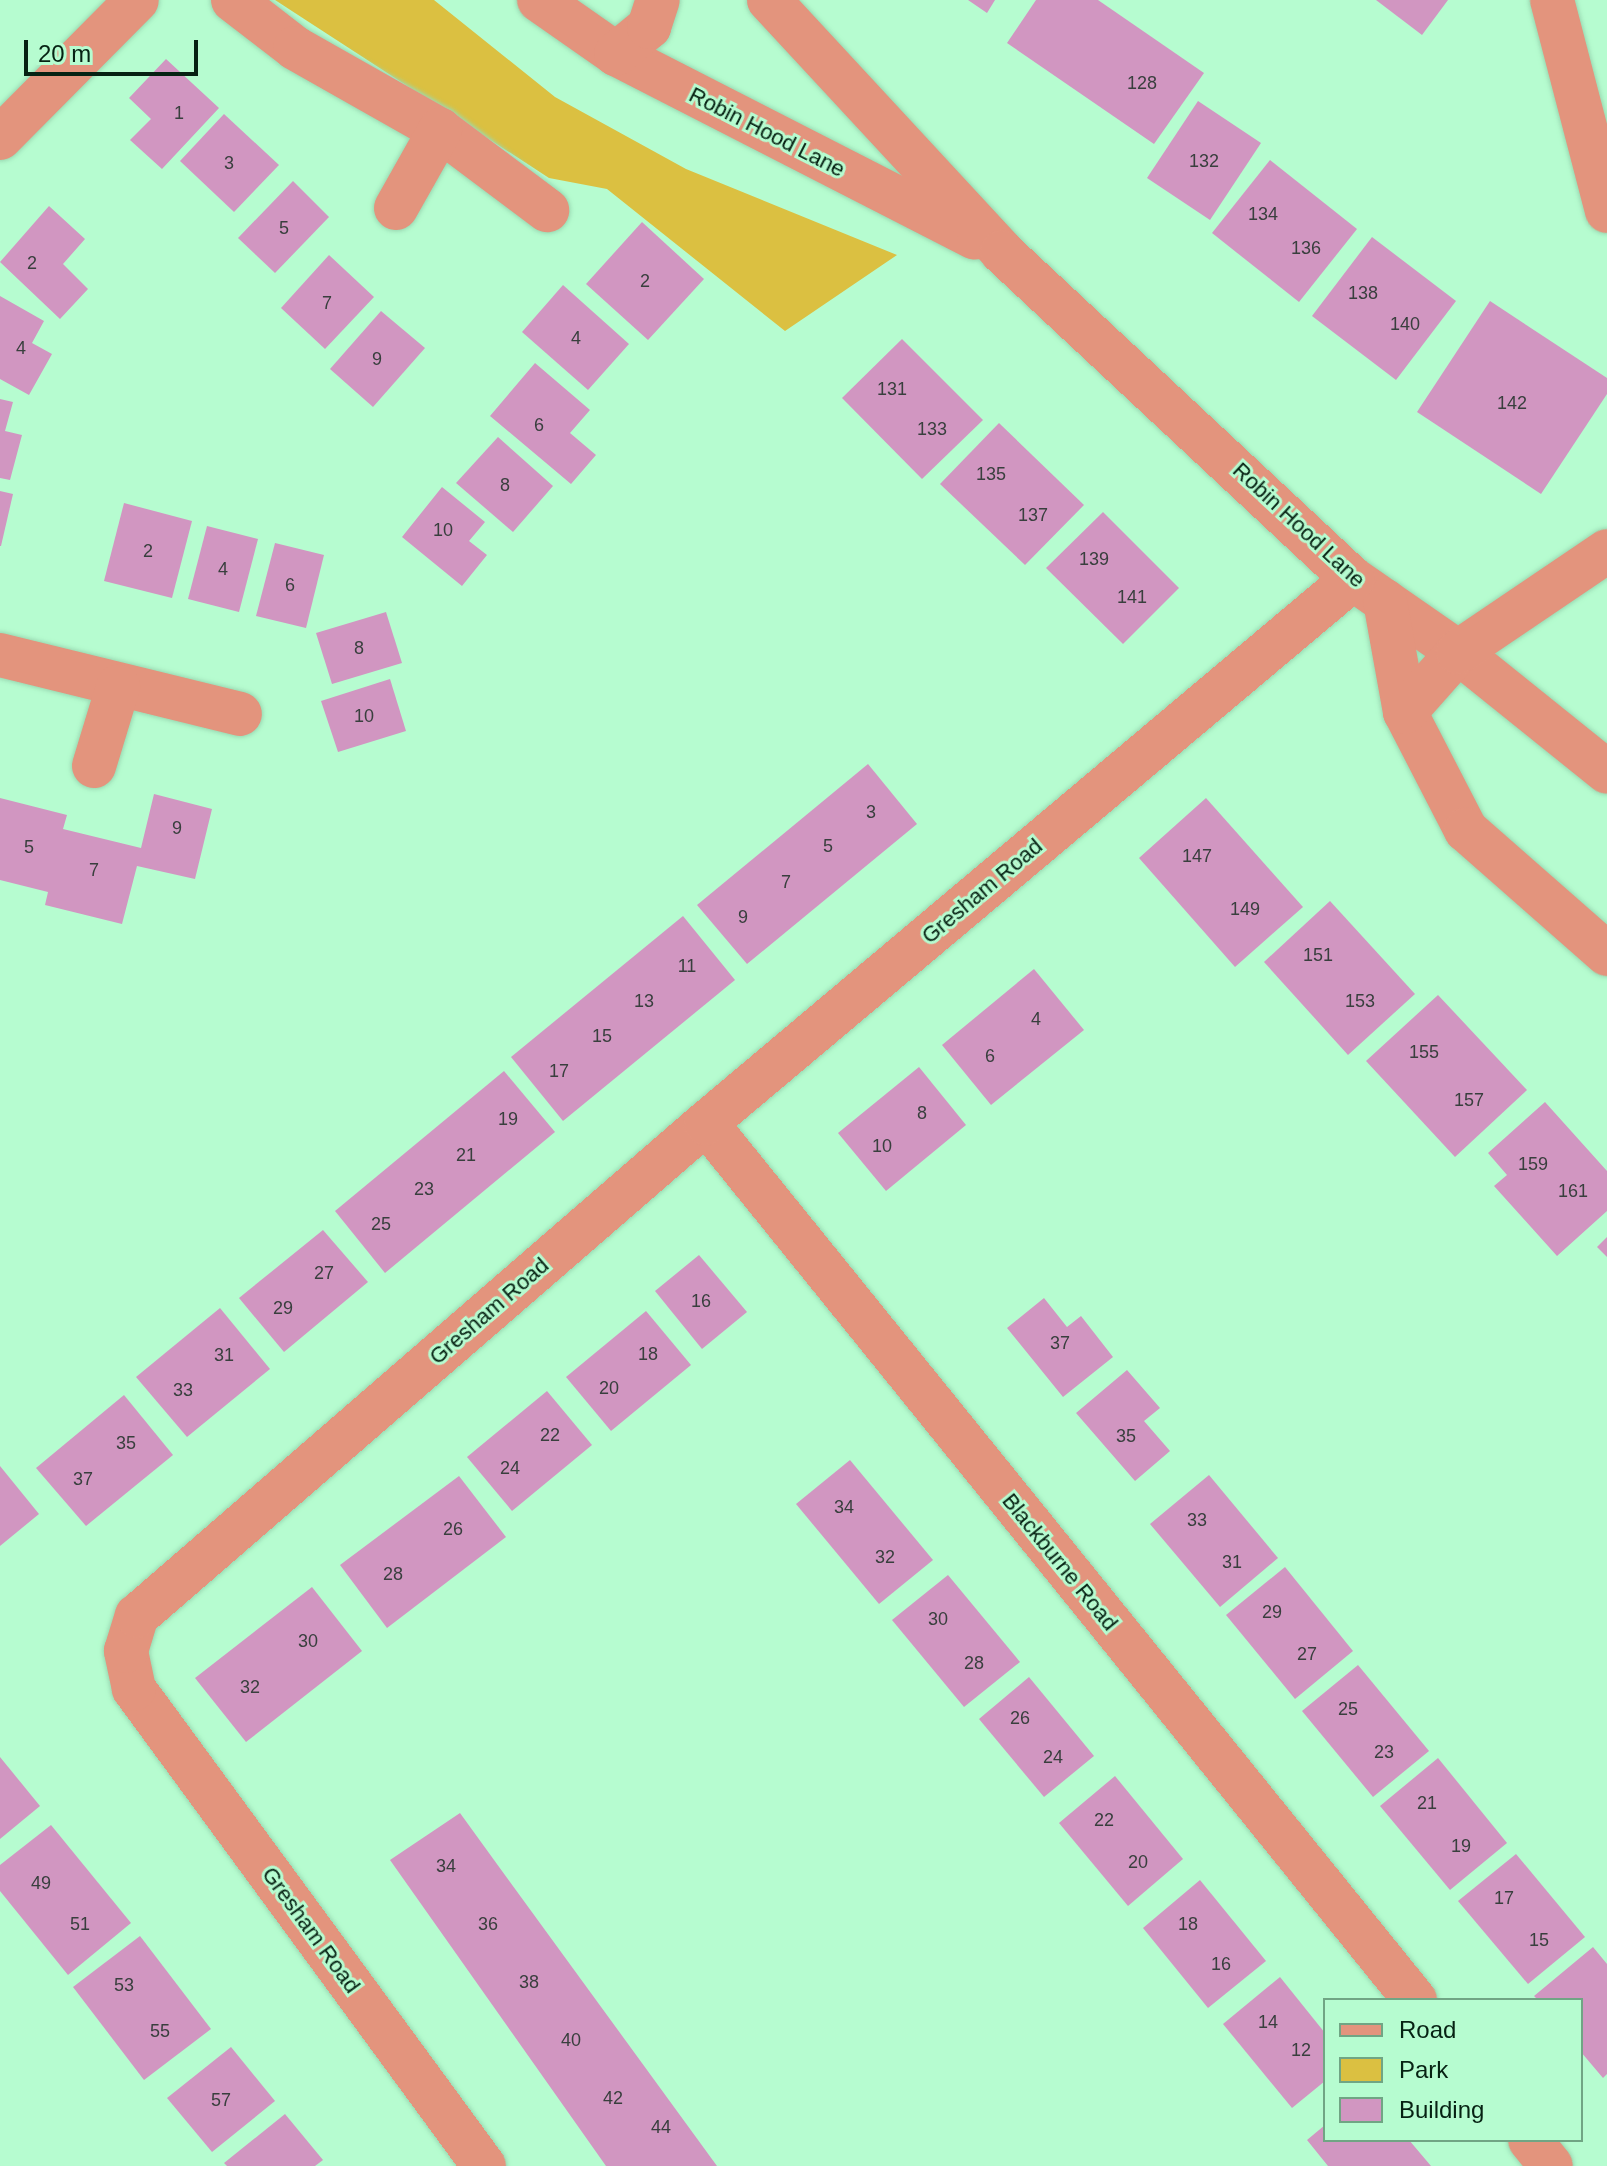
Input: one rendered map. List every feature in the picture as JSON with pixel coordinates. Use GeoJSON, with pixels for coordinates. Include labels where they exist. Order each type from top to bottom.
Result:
{"type":"FeatureCollection","features":[{"type":"Feature","properties":{"kind":"street"},"geometry":{"type":"LineString","coordinates":[[0,138],[137,0]]}},
{"type":"Feature","properties":{"kind":"street"},"geometry":{"type":"LineString","coordinates":[[233,0],[295,48],[440,130],[547,210]]}},
{"type":"Feature","properties":{"kind":"street","name":"Robin Hood Lane"},"geometry":{"type":"LineString","coordinates":[[539,0],[616,54],[1002,252]]}},
{"type":"Feature","properties":{"kind":"street"},"geometry":{"type":"LineString","coordinates":[[616,54],[649,27],[658,0]]}},
{"type":"Feature","properties":{"kind":"street","name":"Robin Hood Lane"},"geometry":{"type":"LineString","coordinates":[[769,0],[1002,252],[1369,590],[1458,652],[1607,772]]}},
{"type":"Feature","properties":{"kind":"street"},"geometry":{"type":"LineString","coordinates":[[1552,0],[1607,211]]}},
{"type":"Feature","properties":{"kind":"street"},"geometry":{"type":"LineString","coordinates":[[396,208],[440,130]]}},
{"type":"Feature","properties":{"kind":"street"},"geometry":{"type":"LineString","coordinates":[[1405,712],[1458,652],[1607,551]]}},
{"type":"Feature","properties":{"kind":"street","name":"Robin Hood Lane"},"geometry":{"type":"LineString","coordinates":[[1369,590],[1405,712],[1466,830],[1607,954]]}},
{"type":"Feature","properties":{"kind":"street","name":"Gresham Road"},"geometry":{"type":"LineString","coordinates":[[484,2166],[134,1689],[126,1651],[137,1616],[706,1123],[1369,590]]}},
{"type":"Feature","properties":{"kind":"street"},"geometry":{"type":"LineString","coordinates":[[0,655],[118,687],[240,714]]}},
{"type":"Feature","properties":{"kind":"street"},"geometry":{"type":"LineString","coordinates":[[94,766],[118,687]]}},
{"type":"Feature","properties":{"kind":"street","name":"Blackburne Road"},"geometry":{"type":"LineString","coordinates":[[706,1123],[1413,1998]]}},
{"type":"Feature","properties":{"kind":"street"},"geometry":{"type":"LineString","coordinates":[[1532,2142],[1551,2166]]}},
{"type":"Feature","properties":{"kind":"green space"},"geometry":{"type":"Polygon","coordinates":[[[275,0],[434,0],[555,97],[686,169],[897,255],[785,331],[607,189],[549,178],[275,0]]]}},
{"type":"Feature","properties":{"kind":"building"},"geometry":{"type":"Polygon","coordinates":[[[968,0],[995,0],[987,13],[968,0]]]}},
{"type":"Feature","properties":{"kind":"building"},"geometry":{"type":"Polygon","coordinates":[[[1036,0],[1098,0],[1204,73],[1154,144],[1007,43],[1036,0]]]}},
{"type":"Feature","properties":{"kind":"building"},"geometry":{"type":"Polygon","coordinates":[[[1376,0],[1448,0],[1422,35],[1376,0]]]}},
{"type":"Feature","properties":{"kind":"building"},"geometry":{"type":"Polygon","coordinates":[[[166,59],[219,108],[162,169],[130,140],[151,119],[129,98],[166,59]]]}},
{"type":"Feature","properties":{"kind":"building"},"geometry":{"type":"Polygon","coordinates":[[[1198,101],[1261,143],[1210,220],[1147,178],[1198,101]]]}},
{"type":"Feature","properties":{"kind":"building"},"geometry":{"type":"Polygon","coordinates":[[[224,114],[279,165],[234,212],[180,161],[224,114]]]}},
{"type":"Feature","properties":{"kind":"building"},"geometry":{"type":"Polygon","coordinates":[[[1270,160],[1357,229],[1299,302],[1212,233],[1270,160]]]}},
{"type":"Feature","properties":{"kind":"building"},"geometry":{"type":"Polygon","coordinates":[[[293,181],[329,217],[275,273],[238,238],[293,181]]]}},
{"type":"Feature","properties":{"kind":"building"},"geometry":{"type":"Polygon","coordinates":[[[49,206],[85,239],[63,264],[88,289],[60,319],[0,262],[49,206]]]}},
{"type":"Feature","properties":{"kind":"building"},"geometry":{"type":"Polygon","coordinates":[[[642,222],[704,279],[648,340],[586,284],[642,222]]]}},
{"type":"Feature","properties":{"kind":"building"},"geometry":{"type":"Polygon","coordinates":[[[1372,237],[1456,301],[1396,380],[1312,316],[1372,237]]]}},
{"type":"Feature","properties":{"kind":"building"},"geometry":{"type":"Polygon","coordinates":[[[329,255],[374,297],[325,349],[281,308],[329,255]]]}},
{"type":"Feature","properties":{"kind":"building"},"geometry":{"type":"Polygon","coordinates":[[[563,285],[629,344],[588,390],[522,332],[563,285]]]}},
{"type":"Feature","properties":{"kind":"building"},"geometry":{"type":"Polygon","coordinates":[[[0,296],[44,321],[32,343],[52,354],[29,395],[0,379],[0,296]]]}},
{"type":"Feature","properties":{"kind":"building"},"geometry":{"type":"Polygon","coordinates":[[[1490,301],[1607,378],[1607,394],[1541,494],[1417,412],[1490,301]]]}},
{"type":"Feature","properties":{"kind":"building"},"geometry":{"type":"Polygon","coordinates":[[[381,311],[425,348],[373,407],[330,369],[381,311]]]}},
{"type":"Feature","properties":{"kind":"building"},"geometry":{"type":"Polygon","coordinates":[[[902,339],[983,420],[922,479],[842,398],[902,339]]]}},
{"type":"Feature","properties":{"kind":"building"},"geometry":{"type":"Polygon","coordinates":[[[535,363],[590,410],[570,433],[596,455],[571,484],[490,416],[535,363]]]}},
{"type":"Feature","properties":{"kind":"building"},"geometry":{"type":"Polygon","coordinates":[[[0,399],[13,402],[5,431],[22,435],[10,480],[0,478],[0,399]]]}},
{"type":"Feature","properties":{"kind":"building"},"geometry":{"type":"Polygon","coordinates":[[[999,423],[1084,505],[1025,565],[940,484],[999,423]]]}},
{"type":"Feature","properties":{"kind":"building"},"geometry":{"type":"Polygon","coordinates":[[[498,437],[553,486],[513,532],[456,483],[498,437]]]}},
{"type":"Feature","properties":{"kind":"building"},"geometry":{"type":"Polygon","coordinates":[[[442,487],[485,522],[469,541],[487,555],[462,586],[402,537],[442,487]]]}},
{"type":"Feature","properties":{"kind":"building"},"geometry":{"type":"Polygon","coordinates":[[[0,491],[13,494],[1,546],[0,546],[0,491]]]}},
{"type":"Feature","properties":{"kind":"building"},"geometry":{"type":"Polygon","coordinates":[[[124,503],[192,521],[172,598],[104,581],[124,503]]]}},
{"type":"Feature","properties":{"kind":"building"},"geometry":{"type":"Polygon","coordinates":[[[1103,512],[1179,588],[1123,644],[1046,568],[1103,512]]]}},
{"type":"Feature","properties":{"kind":"building"},"geometry":{"type":"Polygon","coordinates":[[[207,526],[258,539],[239,612],[188,599],[207,526]]]}},
{"type":"Feature","properties":{"kind":"building"},"geometry":{"type":"Polygon","coordinates":[[[275,543],[324,555],[306,628],[256,616],[275,543]]]}},
{"type":"Feature","properties":{"kind":"building"},"geometry":{"type":"Polygon","coordinates":[[[386,612],[402,663],[332,684],[316,633],[386,612]]]}},
{"type":"Feature","properties":{"kind":"building"},"geometry":{"type":"Polygon","coordinates":[[[390,679],[406,731],[338,752],[321,701],[390,679]]]}},
{"type":"Feature","properties":{"kind":"building"},"geometry":{"type":"Polygon","coordinates":[[[868,764],[917,824],[747,964],[697,905],[868,764]]]}},
{"type":"Feature","properties":{"kind":"building"},"geometry":{"type":"Polygon","coordinates":[[[154,794],[212,809],[195,879],[137,866],[122,924],[45,905],[48,892],[0,880],[0,798],[67,815],[63,829],[141,848],[154,794]]]}},
{"type":"Feature","properties":{"kind":"building"},"geometry":{"type":"Polygon","coordinates":[[[1206,798],[1303,907],[1235,967],[1139,858],[1206,798]]]}},
{"type":"Feature","properties":{"kind":"building"},"geometry":{"type":"Polygon","coordinates":[[[1330,901],[1415,994],[1348,1055],[1264,962],[1330,901]]]}},
{"type":"Feature","properties":{"kind":"building"},"geometry":{"type":"Polygon","coordinates":[[[683,916],[735,980],[563,1121],[511,1057],[683,916]]]}},
{"type":"Feature","properties":{"kind":"building"},"geometry":{"type":"Polygon","coordinates":[[[1034,969],[1084,1030],[991,1105],[942,1045],[1034,969]]]}},
{"type":"Feature","properties":{"kind":"building"},"geometry":{"type":"Polygon","coordinates":[[[1438,995],[1527,1090],[1455,1157],[1366,1061],[1438,995]]]}},
{"type":"Feature","properties":{"kind":"building"},"geometry":{"type":"Polygon","coordinates":[[[919,1067],[966,1125],[886,1191],[838,1133],[919,1067]]]}},
{"type":"Feature","properties":{"kind":"building"},"geometry":{"type":"Polygon","coordinates":[[[504,1071],[555,1132],[385,1273],[335,1211],[504,1071]]]}},
{"type":"Feature","properties":{"kind":"building"},"geometry":{"type":"Polygon","coordinates":[[[1545,1102],[1607,1171],[1607,1211],[1557,1256],[1494,1186],[1507,1175],[1488,1153],[1545,1102]]]}},
{"type":"Feature","properties":{"kind":"building"},"geometry":{"type":"Polygon","coordinates":[[[323,1230],[368,1282],[284,1352],[239,1298],[323,1230]]]}},
{"type":"Feature","properties":{"kind":"building"},"geometry":{"type":"Polygon","coordinates":[[[1607,1237],[1607,1257],[1597,1247],[1607,1237]]]}},
{"type":"Feature","properties":{"kind":"building"},"geometry":{"type":"Polygon","coordinates":[[[699,1255],[747,1312],[702,1349],[655,1291],[699,1255]]]}},
{"type":"Feature","properties":{"kind":"building"},"geometry":{"type":"Polygon","coordinates":[[[1044,1298],[1067,1327],[1081,1316],[1113,1357],[1063,1397],[1007,1328],[1044,1298]]]}},
{"type":"Feature","properties":{"kind":"building"},"geometry":{"type":"Polygon","coordinates":[[[220,1308],[270,1369],[187,1437],[136,1377],[220,1308]]]}},
{"type":"Feature","properties":{"kind":"building"},"geometry":{"type":"Polygon","coordinates":[[[646,1311],[691,1365],[611,1431],[566,1377],[646,1311]]]}},
{"type":"Feature","properties":{"kind":"building"},"geometry":{"type":"Polygon","coordinates":[[[1127,1370],[1160,1408],[1144,1421],[1170,1451],[1135,1481],[1076,1413],[1127,1370]]]}},
{"type":"Feature","properties":{"kind":"building"},"geometry":{"type":"Polygon","coordinates":[[[547,1391],[592,1445],[512,1511],[467,1457],[547,1391]]]}},
{"type":"Feature","properties":{"kind":"building"},"geometry":{"type":"Polygon","coordinates":[[[124,1395],[173,1455],[86,1526],[36,1468],[124,1395]]]}},
{"type":"Feature","properties":{"kind":"building"},"geometry":{"type":"Polygon","coordinates":[[[850,1460],[933,1560],[879,1604],[796,1504],[850,1460]]]}},
{"type":"Feature","properties":{"kind":"building"},"geometry":{"type":"Polygon","coordinates":[[[0,1466],[39,1514],[0,1546],[0,1466]]]}},
{"type":"Feature","properties":{"kind":"building"},"geometry":{"type":"Polygon","coordinates":[[[1209,1475],[1278,1558],[1220,1607],[1150,1524],[1209,1475]]]}},
{"type":"Feature","properties":{"kind":"building"},"geometry":{"type":"Polygon","coordinates":[[[459,1476],[506,1537],[387,1628],[340,1565],[459,1476]]]}},
{"type":"Feature","properties":{"kind":"building"},"geometry":{"type":"Polygon","coordinates":[[[1285,1567],[1353,1651],[1295,1699],[1226,1615],[1285,1567]]]}},
{"type":"Feature","properties":{"kind":"building"},"geometry":{"type":"Polygon","coordinates":[[[948,1575],[1020,1662],[964,1707],[892,1620],[948,1575]]]}},
{"type":"Feature","properties":{"kind":"building"},"geometry":{"type":"Polygon","coordinates":[[[312,1587],[362,1651],[246,1742],[195,1678],[312,1587]]]}},
{"type":"Feature","properties":{"kind":"building"},"geometry":{"type":"Polygon","coordinates":[[[1358,1665],[1429,1751],[1373,1797],[1302,1711],[1358,1665]]]}},
{"type":"Feature","properties":{"kind":"building"},"geometry":{"type":"Polygon","coordinates":[[[1029,1677],[1094,1756],[1044,1797],[979,1719],[1029,1677]]]}},
{"type":"Feature","properties":{"kind":"building"},"geometry":{"type":"Polygon","coordinates":[[[0,1757],[40,1806],[0,1839],[0,1757]]]}},
{"type":"Feature","properties":{"kind":"building"},"geometry":{"type":"Polygon","coordinates":[[[1438,1758],[1507,1843],[1450,1890],[1380,1806],[1438,1758]]]}},
{"type":"Feature","properties":{"kind":"building"},"geometry":{"type":"Polygon","coordinates":[[[1115,1776],[1183,1859],[1128,1906],[1059,1823],[1115,1776]]]}},
{"type":"Feature","properties":{"kind":"building"},"geometry":{"type":"Polygon","coordinates":[[[460,1813],[717,2166],[606,2166],[390,1860],[460,1813]]]}},
{"type":"Feature","properties":{"kind":"building"},"geometry":{"type":"Polygon","coordinates":[[[51,1825],[131,1923],[68,1975],[0,1891],[0,1865],[51,1825]]]}},
{"type":"Feature","properties":{"kind":"building"},"geometry":{"type":"Polygon","coordinates":[[[1516,1854],[1585,1937],[1528,1984],[1458,1901],[1516,1854]]]}},
{"type":"Feature","properties":{"kind":"building"},"geometry":{"type":"Polygon","coordinates":[[[1200,1880],[1266,1961],[1208,2008],[1143,1928],[1200,1880]]]}},
{"type":"Feature","properties":{"kind":"building"},"geometry":{"type":"Polygon","coordinates":[[[140,1936],[211,2029],[144,2080],[73,1987],[140,1936]]]}},
{"type":"Feature","properties":{"kind":"building"},"geometry":{"type":"Polygon","coordinates":[[[1593,1947],[1607,1964],[1607,2074],[1603,2078],[1583,2054],[1583,1998],[1534,1996],[1593,1947]]]}},
{"type":"Feature","properties":{"kind":"building"},"geometry":{"type":"Polygon","coordinates":[[[1280,1977],[1323,2031],[1323,2083],[1292,2108],[1223,2024],[1280,1977]]]}},
{"type":"Feature","properties":{"kind":"building"},"geometry":{"type":"Polygon","coordinates":[[[231,2047],[275,2101],[212,2152],[167,2098],[231,2047]]]}},
{"type":"Feature","properties":{"kind":"building"},"geometry":{"type":"Polygon","coordinates":[[[285,2114],[323,2160],[315,2166],[227,2166],[224,2163],[285,2114]]]}},
{"type":"Feature","properties":{"kind":"building"},"geometry":{"type":"Polygon","coordinates":[[[1323,2127],[1323,2142],[1411,2142],[1431,2166],[1328,2166],[1307,2140],[1323,2127]]]}}]}
